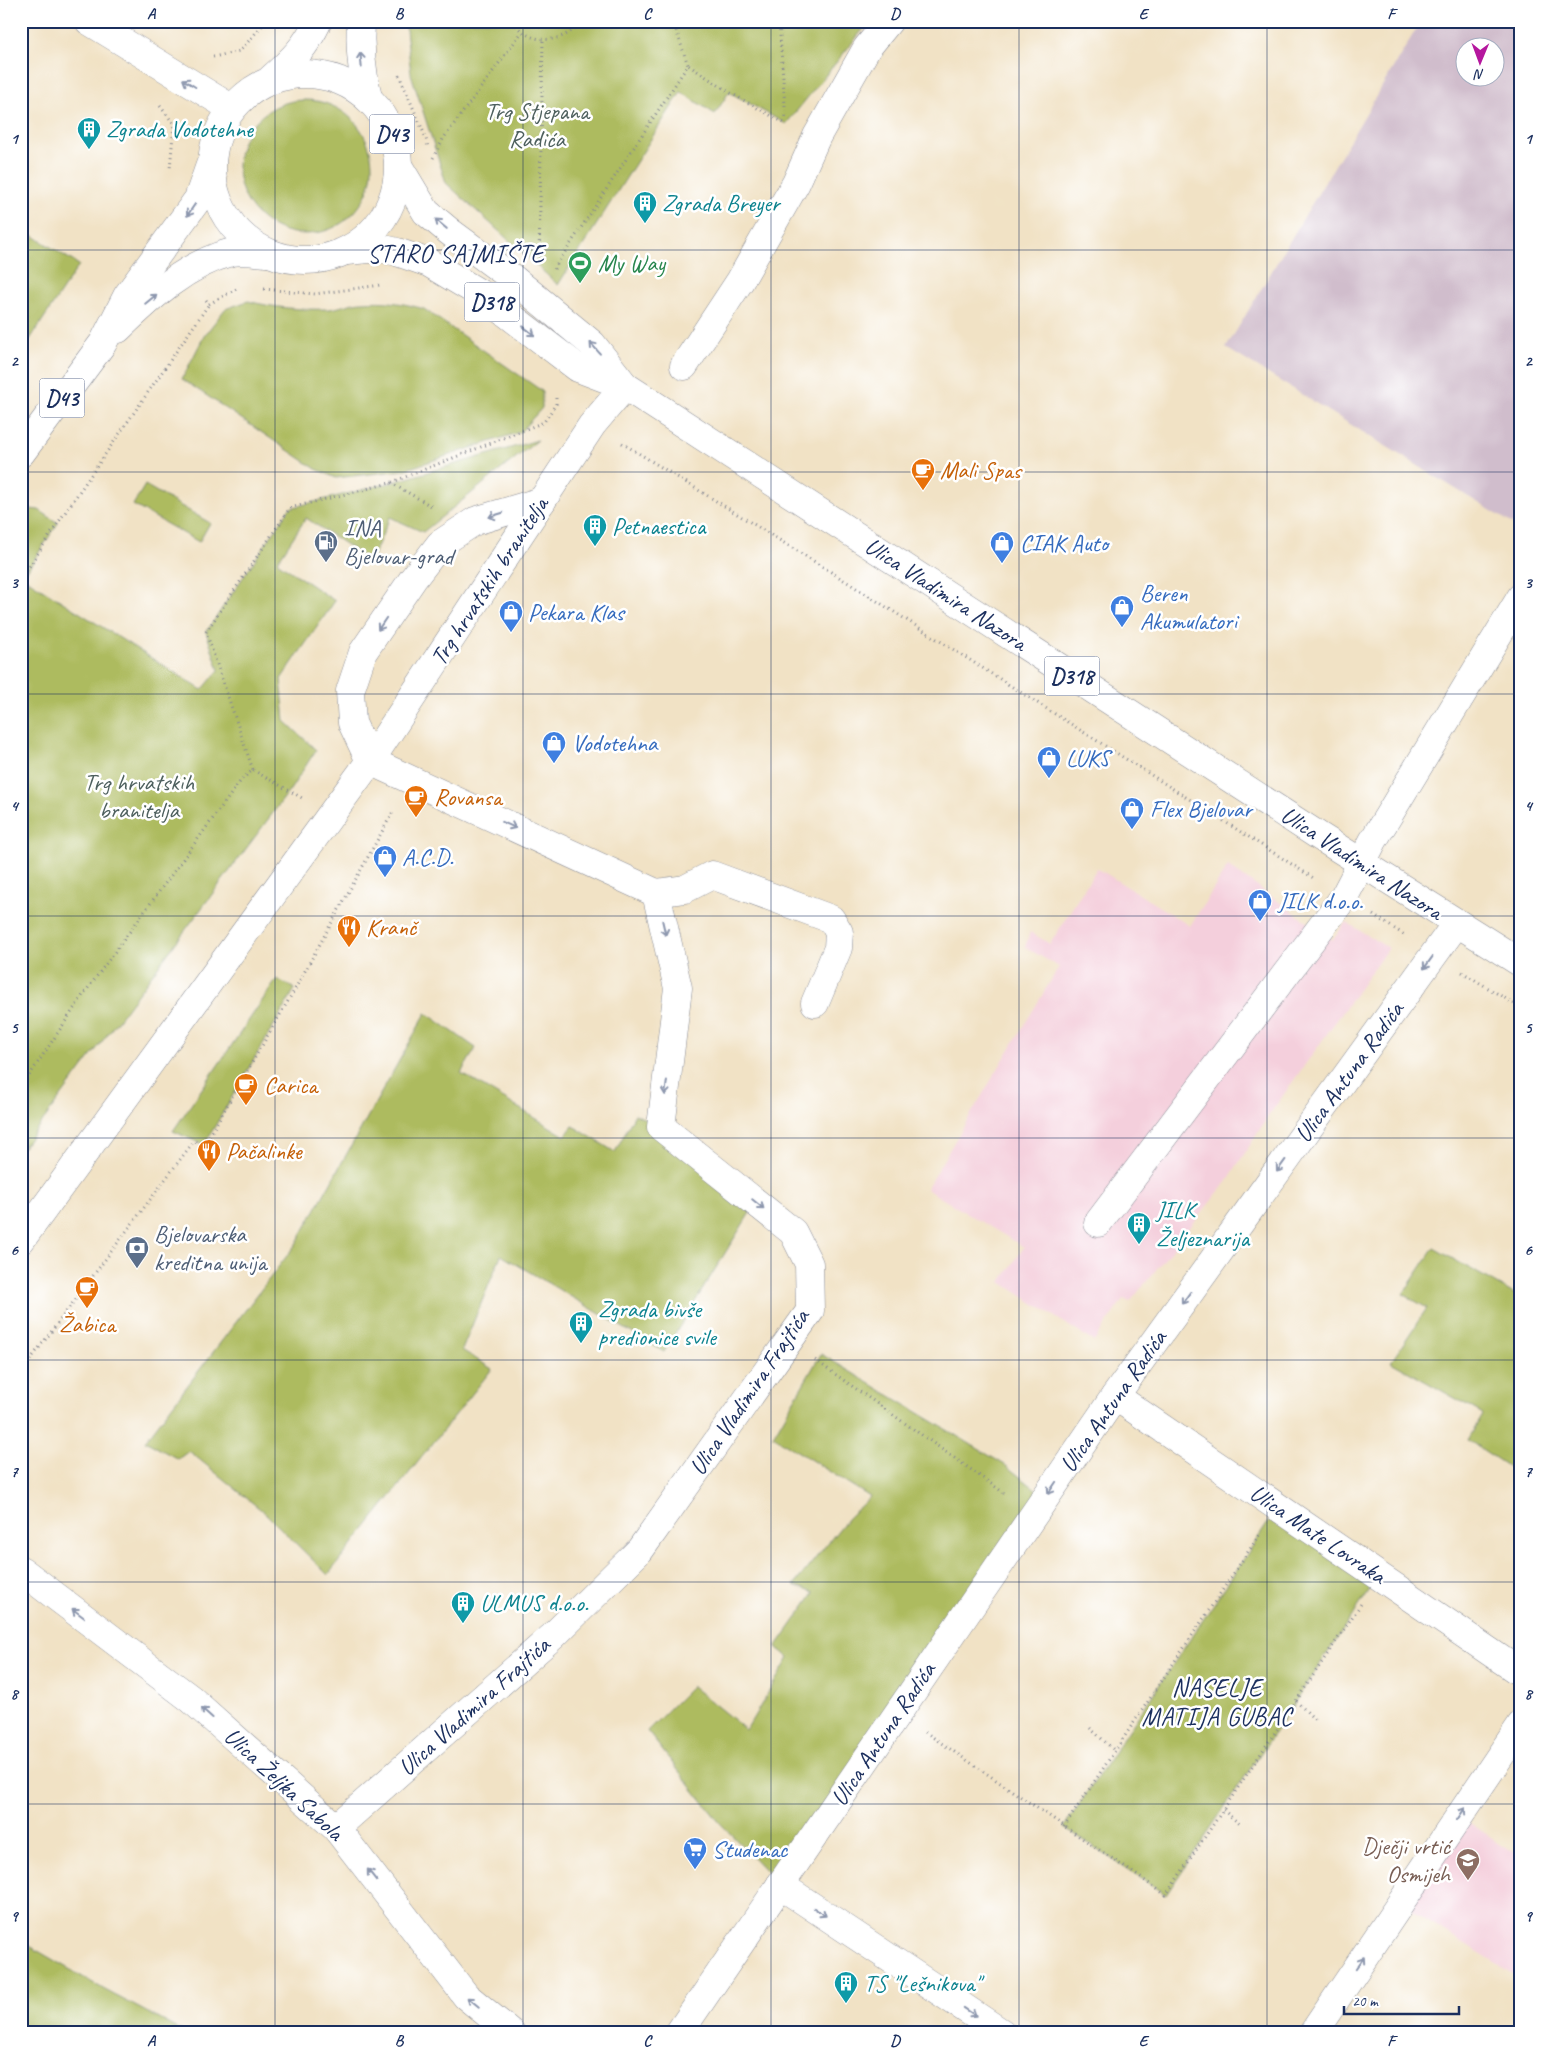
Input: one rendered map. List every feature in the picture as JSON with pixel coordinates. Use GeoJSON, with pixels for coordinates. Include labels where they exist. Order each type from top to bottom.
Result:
{"type":"FeatureCollection","features":[{"type":"Feature","properties":{"kind":"street"},"geometry":{"type":"LineString","coordinates":[[88,21],[231,108]]}},
{"type":"Feature","properties":{"kind":"street","name":"D43"},"geometry":{"type":"LineString","coordinates":[[21,453],[102,344],[127,296],[198,199],[210,165],[214,139],[231,108],[249,92],[270,80],[297,56],[310,39],[318,21]]}},
{"type":"Feature","properties":{"kind":"street","name":"D43"},"geometry":{"type":"LineString","coordinates":[[361,21],[360,41],[368,98]]}},
{"type":"Feature","properties":{"kind":"street"},"geometry":{"type":"LineString","coordinates":[[684,366],[740,281],[796,183],[817,136],[867,48],[889,21]]}},
{"type":"Feature","properties":{"kind":"street","name":"D43"},"geometry":{"type":"LineString","coordinates":[[102,344],[141,307],[185,272],[233,252],[266,253],[293,260],[320,260],[346,251],[368,236],[385,216],[396,192],[399,167],[395,141],[385,118],[368,98],[347,83],[322,74],[296,73],[270,80]]}},
{"type":"Feature","properties":{"kind":"street","name":"D43"},"geometry":{"type":"LineString","coordinates":[[210,165],[214,193],[225,217],[243,238],[266,253]]}},
{"type":"Feature","properties":{"kind":"street","name":"D318"},"geometry":{"type":"LineString","coordinates":[[399,167],[426,212],[592,344],[625,386]]}},
{"type":"Feature","properties":{"kind":"street","name":"D318"},"geometry":{"type":"LineString","coordinates":[[346,251],[380,248],[429,263],[484,296],[578,368],[625,386]]}},
{"type":"Feature","properties":{"kind":"street","name":"Trg hrvatskih branitelja"},"geometry":{"type":"LineString","coordinates":[[21,1240],[370,761],[592,425],[625,386]]}},
{"type":"Feature","properties":{"kind":"street","name":"Ulica Vladimira Nazora"},"geometry":{"type":"LineString","coordinates":[[625,386],[1456,924],[1521,963]]}},
{"type":"Feature","properties":{"kind":"street"},"geometry":{"type":"LineString","coordinates":[[542,501],[475,521],[440,544],[413,578],[363,652],[350,691],[352,723],[370,761],[656,892],[685,889],[712,875],[831,919],[839,932],[838,948],[815,1004]]}},
{"type":"Feature","properties":{"kind":"street"},"geometry":{"type":"LineString","coordinates":[[1098,1224],[1344,897],[1361,862],[1521,597]]}},
{"type":"Feature","properties":{"kind":"street","name":"Ulica Vladimira Frajtića"},"geometry":{"type":"LineString","coordinates":[[336,1828],[553,1636],[640,1550],[810,1311],[809,1264],[793,1232],[661,1127],[678,988],[656,892]]}},
{"type":"Feature","properties":{"kind":"street","name":"Ulica Antuna Radića"},"geometry":{"type":"LineString","coordinates":[[679,2033],[1115,1396],[1456,924]]}},
{"type":"Feature","properties":{"kind":"street","name":"Ulica Mate Lovraka"},"geometry":{"type":"LineString","coordinates":[[1115,1396],[1521,1673]]}},
{"type":"Feature","properties":{"kind":"street","name":"Ulica Željka Sabola"},"geometry":{"type":"LineString","coordinates":[[21,1570],[191,1699],[336,1828],[466,1996],[511,2033]]}},
{"type":"Feature","properties":{"kind":"street"},"geometry":{"type":"LineString","coordinates":[[1314,2033],[1521,1725]]}},
{"type":"Feature","properties":{"kind":"street"},"geometry":{"type":"LineString","coordinates":[[780,1885],[1002,2033]]}},
{"type":"Feature","properties":{"kind":"path"},"geometry":{"type":"LineString","coordinates":[[513,21],[522,32],[543,40],[556,39],[569,33],[581,21]]}},
{"type":"Feature","properties":{"kind":"path"},"geometry":{"type":"LineString","coordinates":[[674,21],[688,65],[729,92],[786,124],[817,136]]}},
{"type":"Feature","properties":{"kind":"path"},"geometry":{"type":"LineString","coordinates":[[779,21],[786,124]]}},
{"type":"Feature","properties":{"kind":"path"},"geometry":{"type":"LineString","coordinates":[[430,164],[443,139],[522,32]]}},
{"type":"Feature","properties":{"kind":"path"},"geometry":{"type":"LineString","coordinates":[[539,264],[543,40]]}},
{"type":"Feature","properties":{"kind":"path"},"geometry":{"type":"LineString","coordinates":[[552,272],[688,65]]}},
{"type":"Feature","properties":{"kind":"path"},"geometry":{"type":"LineString","coordinates":[[21,579],[209,304]]}},
{"type":"Feature","properties":{"kind":"path"},"geometry":{"type":"LineString","coordinates":[[549,389],[592,425],[845,580],[1521,1008]]}},
{"type":"Feature","properties":{"kind":"path"},"geometry":{"type":"LineString","coordinates":[[330,816],[253,770],[206,632],[290,508],[390,483],[544,422],[556,404],[556,395]]}},
{"type":"Feature","properties":{"kind":"path"},"geometry":{"type":"LineString","coordinates":[[390,483],[454,518],[464,528]]}},
{"type":"Feature","properties":{"kind":"path"},"geometry":{"type":"LineString","coordinates":[[21,1088],[83,995],[242,779],[253,770]]}},
{"type":"Feature","properties":{"kind":"path"},"geometry":{"type":"LineString","coordinates":[[21,1372],[194,1141],[204,1145],[295,989],[410,780]]}},
{"type":"Feature","properties":{"kind":"path"},"geometry":{"type":"LineString","coordinates":[[788,1341],[1034,1514]]}},
{"type":"Feature","properties":{"kind":"path"},"geometry":{"type":"LineString","coordinates":[[1064,1826],[1278,1508]]}},
{"type":"Feature","properties":{"kind":"path"},"geometry":{"type":"LineString","coordinates":[[898,1714],[1166,1895],[1379,1576]]}},
{"type":"Feature","properties":{"kind":"path"},"geometry":{"type":"LineString","coordinates":[[1296,1701],[1315,1720]]}},
{"type":"Feature","properties":{"kind":"path"},"geometry":{"type":"LineString","coordinates":[[1090,1728],[1115,1751]]}},
{"type":"Feature","properties":{"kind":"path"},"geometry":{"type":"LineString","coordinates":[[1223,1810],[1241,1825]]}},
{"type":"Feature","properties":{"kind":"shaded area"},"geometry":{"type":"Polygon","coordinates":[[[1421,21],[1521,21],[1521,529],[1226,348],[1421,21]]]}},
{"type":"Feature","properties":{"kind":"shaded area"},"geometry":{"type":"Polygon","coordinates":[[[1228,866],[1333,940],[1346,922],[1388,948],[1267,1118],[1228,1180],[1130,1302],[1123,1299],[1094,1342],[1001,1282],[1024,1247],[926,1189],[1059,967],[1025,947],[1030,932],[1050,944],[1097,868],[1190,926],[1228,866]]]}},
{"type":"Feature","properties":{"kind":"shaded area","name":"Dječji vrtić Osmijeh"},"geometry":{"type":"Polygon","coordinates":[[[1459,1816],[1521,1857],[1521,1978],[1400,1904],[1459,1816]]]}},
{"type":"Feature","properties":{"kind":"green space","name":"Trg Stjepana Radića"},"geometry":{"type":"Polygon","coordinates":[[[405,21],[870,21],[786,124],[729,92],[715,114],[681,92],[558,285],[446,183],[411,74],[405,21]]]}},
{"type":"Feature","properties":{"kind":"green space"},"geometry":{"type":"Polygon","coordinates":[[[305,100],[331,105],[342,111],[352,120],[361,130],[367,141],[372,167],[367,193],[361,204],[352,214],[342,223],[331,229],[305,234],[279,229],[268,223],[258,214],[249,204],[243,193],[238,167],[243,141],[249,130],[258,120],[268,111],[279,105],[305,100]]]}},
{"type":"Feature","properties":{"kind":"green space"},"geometry":{"type":"Polygon","coordinates":[[[21,228],[79,265],[21,353],[21,228]]]}},
{"type":"Feature","properties":{"kind":"green space"},"geometry":{"type":"Polygon","coordinates":[[[248,301],[298,309],[333,308],[371,301],[401,304],[424,309],[542,391],[542,408],[520,432],[404,470],[336,478],[316,469],[182,379],[204,336],[225,309],[248,301]]]}},
{"type":"Feature","properties":{"kind":"green space","name":"Trg hrvatskih branitelja"},"geometry":{"type":"Polygon","coordinates":[[[538,440],[423,532],[390,517],[371,561],[306,518],[277,562],[335,601],[281,679],[285,721],[316,750],[290,790],[21,1150],[21,508],[39,510],[58,523],[23,577],[202,690],[219,670],[206,632],[290,508],[390,483],[538,440]]]}},
{"type":"Feature","properties":{"kind":"green space"},"geometry":{"type":"Polygon","coordinates":[[[145,485],[210,523],[199,542],[133,505],[145,485]]]}},
{"type":"Feature","properties":{"kind":"green space"},"geometry":{"type":"Polygon","coordinates":[[[277,979],[295,989],[204,1145],[173,1131],[277,979]]]}},
{"type":"Feature","properties":{"kind":"green space"},"geometry":{"type":"Polygon","coordinates":[[[426,1013],[476,1048],[461,1073],[565,1136],[573,1126],[615,1152],[635,1114],[661,1127],[756,1203],[664,1352],[501,1255],[462,1350],[492,1369],[328,1575],[265,1513],[189,1451],[178,1459],[145,1441],[296,1244],[426,1013]]]}},
{"type":"Feature","properties":{"kind":"green space"},"geometry":{"type":"Polygon","coordinates":[[[1434,1248],[1521,1298],[1521,1475],[1468,1440],[1483,1414],[1391,1362],[1427,1308],[1403,1294],[1434,1248]]]}},
{"type":"Feature","properties":{"kind":"green space"},"geometry":{"type":"Polygon","coordinates":[[[821,1354],[1005,1465],[1046,1497],[780,1885],[720,1823],[647,1731],[692,1686],[746,1730],[789,1658],[776,1647],[814,1593],[794,1585],[848,1518],[870,1497],[773,1436],[821,1354]]]}},
{"type":"Feature","properties":{"kind":"green space"},"geometry":{"type":"Polygon","coordinates":[[[1278,1508],[1379,1576],[1166,1895],[1064,1827],[1278,1508]]]}},
{"type":"Feature","properties":{"kind":"green space"},"geometry":{"type":"Polygon","coordinates":[[[21,1941],[105,1990],[186,2033],[21,2033],[21,1941]]]}},
{"type":"Feature","properties":{"kind":"place","name":"Zgrada Vodotehne"},"geometry":{"type":"Point","coordinates":[89,150]}},
{"type":"Feature","properties":{"kind":"place","name":"Zgrada Breyer"},"geometry":{"type":"Point","coordinates":[645,224]}},
{"type":"Feature","properties":{"kind":"place","name":"My Way"},"geometry":{"type":"Point","coordinates":[580,284]}},
{"type":"Feature","properties":{"kind":"place","name":"Mali Spas"},"geometry":{"type":"Point","coordinates":[923,491]}},
{"type":"Feature","properties":{"kind":"place","name":"Petnaestica"},"geometry":{"type":"Point","coordinates":[595,547]}},
{"type":"Feature","properties":{"kind":"place","name":"INA Bjelovar-grad"},"geometry":{"type":"Point","coordinates":[326,563]}},
{"type":"Feature","properties":{"kind":"place","name":"CIAK Auto"},"geometry":{"type":"Point","coordinates":[1002,564]}},
{"type":"Feature","properties":{"kind":"place","name":"Beren Akumulatori"},"geometry":{"type":"Point","coordinates":[1122,628]}},
{"type":"Feature","properties":{"kind":"place","name":"Pekara Klas"},"geometry":{"type":"Point","coordinates":[511,633]}},
{"type":"Feature","properties":{"kind":"place","name":"Vodotehna"},"geometry":{"type":"Point","coordinates":[554,764]}},
{"type":"Feature","properties":{"kind":"place","name":"LUKS"},"geometry":{"type":"Point","coordinates":[1049,779]}},
{"type":"Feature","properties":{"kind":"place","name":"Rovansa"},"geometry":{"type":"Point","coordinates":[416,818]}},
{"type":"Feature","properties":{"kind":"place","name":"Flex Bjelovar"},"geometry":{"type":"Point","coordinates":[1132,830]}},
{"type":"Feature","properties":{"kind":"place","name":"A.C.D."},"geometry":{"type":"Point","coordinates":[385,878]}},
{"type":"Feature","properties":{"kind":"place","name":"JILK d.o.o."},"geometry":{"type":"Point","coordinates":[1260,922]}},
{"type":"Feature","properties":{"kind":"place","name":"Kranč"},"geometry":{"type":"Point","coordinates":[349,948]}},
{"type":"Feature","properties":{"kind":"place","name":"Carica"},"geometry":{"type":"Point","coordinates":[246,1106]}},
{"type":"Feature","properties":{"kind":"place","name":"Pačalinke"},"geometry":{"type":"Point","coordinates":[209,1172]}},
{"type":"Feature","properties":{"kind":"place","name":"JILK Željeznarija"},"geometry":{"type":"Point","coordinates":[1139,1245]}},
{"type":"Feature","properties":{"kind":"place","name":"Bjelovarska kreditna unija"},"geometry":{"type":"Point","coordinates":[137,1269]}},
{"type":"Feature","properties":{"kind":"place","name":"Žabica"},"geometry":{"type":"Point","coordinates":[87,1309]}},
{"type":"Feature","properties":{"kind":"place","name":"Zgrada bivše predionice svile"},"geometry":{"type":"Point","coordinates":[581,1344]}},
{"type":"Feature","properties":{"kind":"place","name":"ULMUS d.o.o."},"geometry":{"type":"Point","coordinates":[463,1624]}},
{"type":"Feature","properties":{"kind":"place","name":"Studenac"},"geometry":{"type":"Point","coordinates":[695,1870]}},
{"type":"Feature","properties":{"kind":"place","name":"Dječji vrtić Osmijeh"},"geometry":{"type":"Point","coordinates":[1468,1881]}},
{"type":"Feature","properties":{"kind":"place","name":"TS \"Lešnikova\""},"geometry":{"type":"Point","coordinates":[846,2004]}},
{"type":"Feature","properties":{"kind":"district","name":"STARO SAJMIŠTE"},"geometry":{"type":"Point","coordinates":[456,253]}},
{"type":"Feature","properties":{"kind":"district","name":"NASELJE MATIJA GUBAC"},"geometry":{"type":"Point","coordinates":[1217,1702]}}]}
